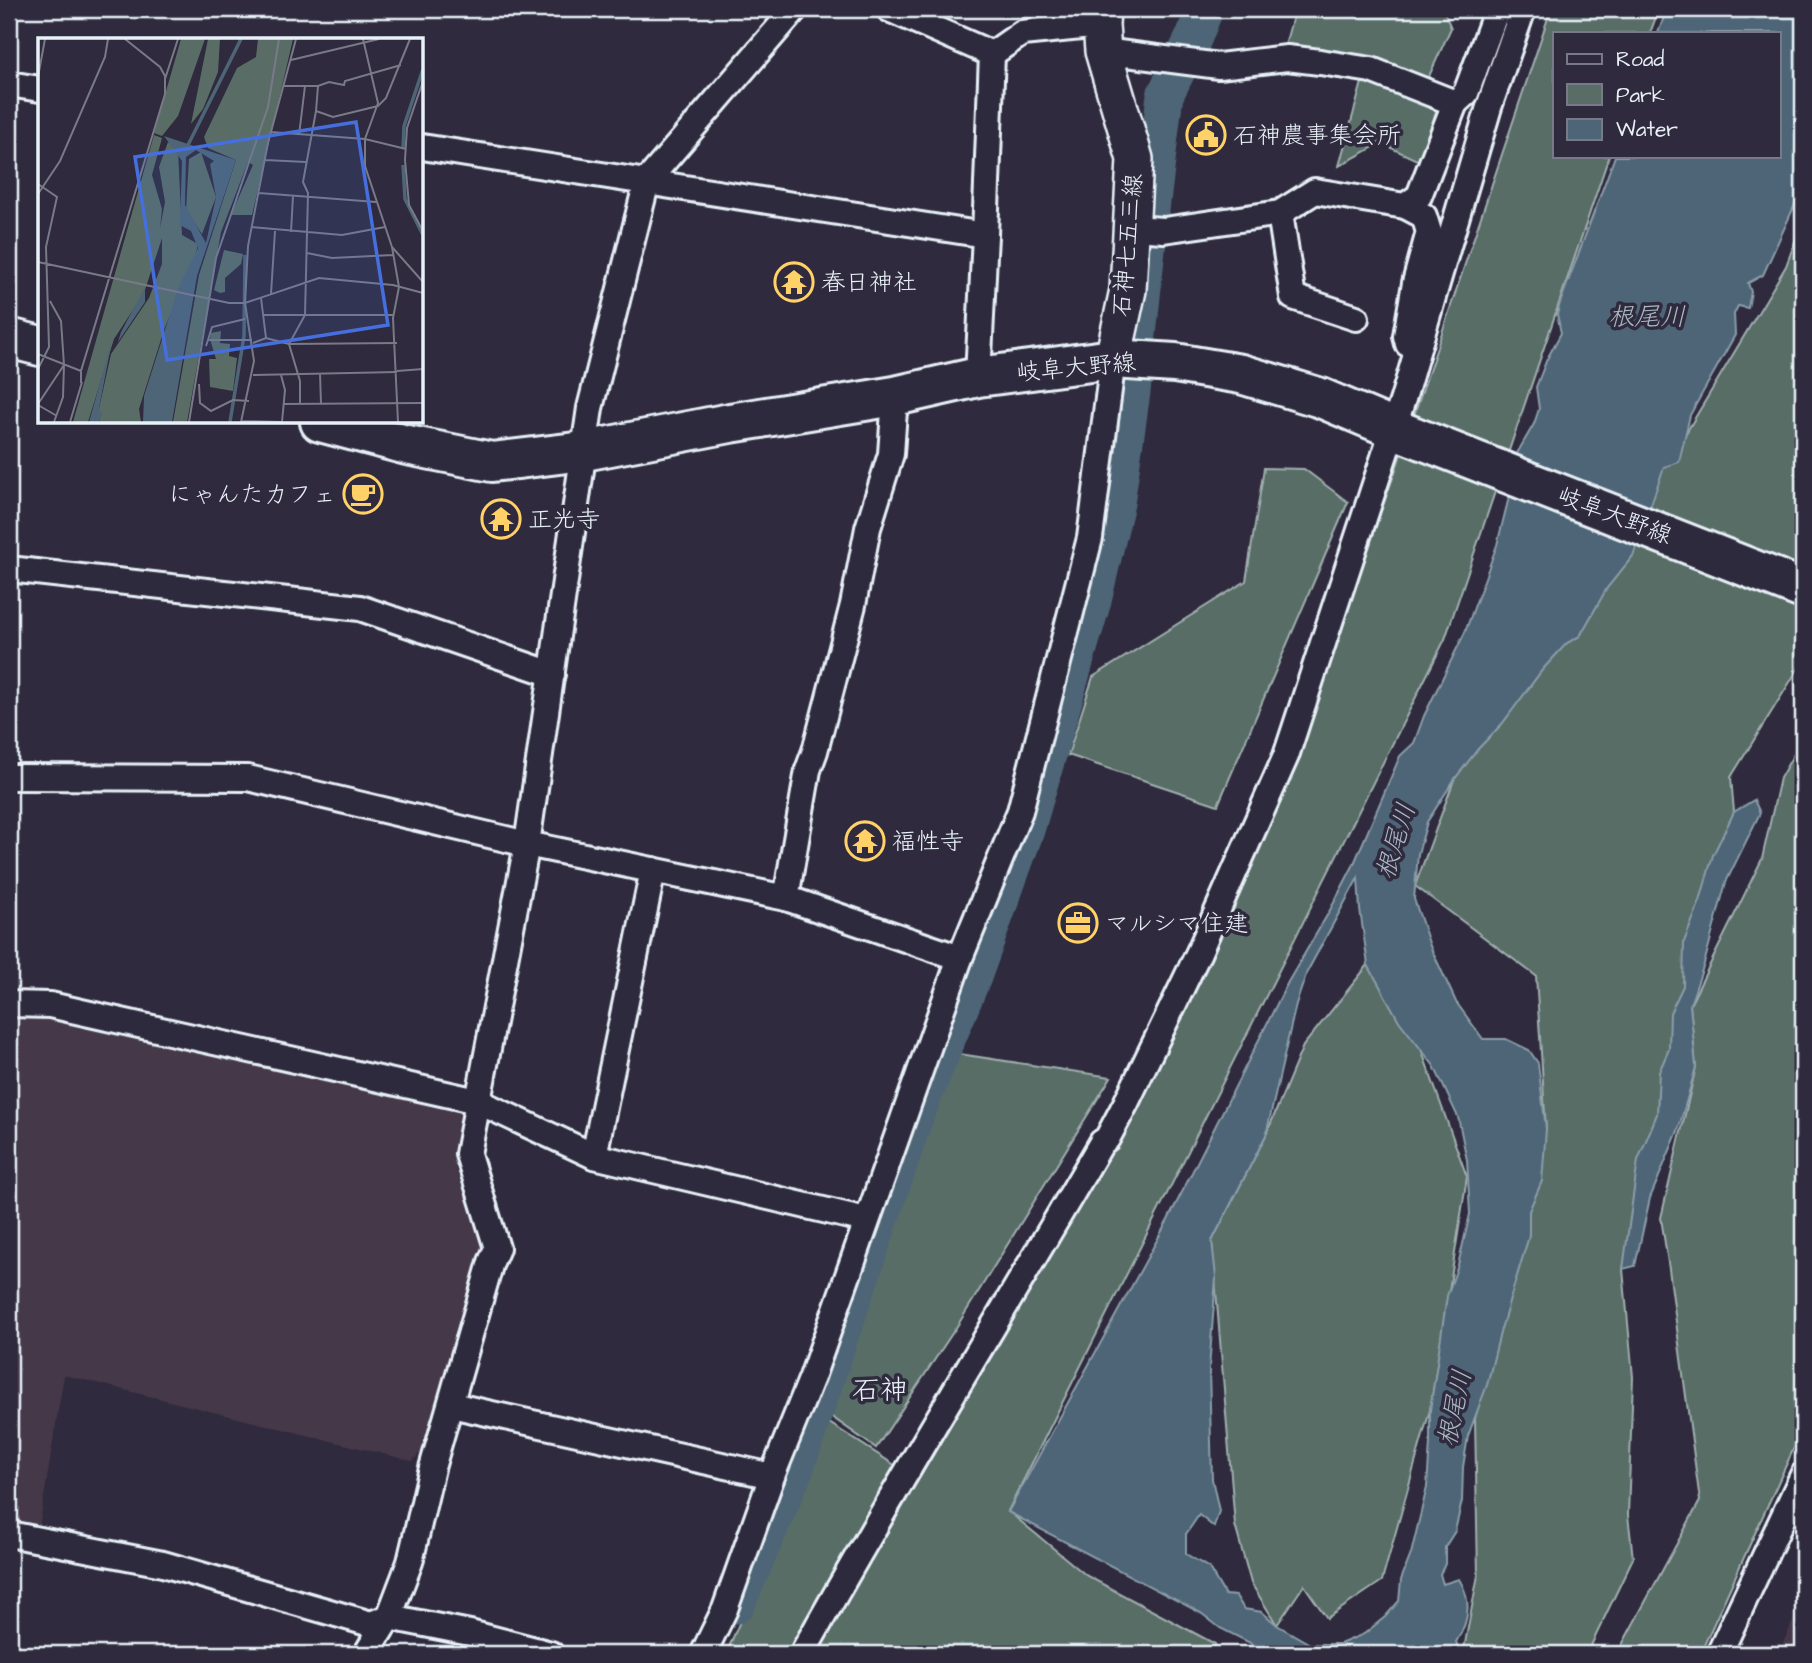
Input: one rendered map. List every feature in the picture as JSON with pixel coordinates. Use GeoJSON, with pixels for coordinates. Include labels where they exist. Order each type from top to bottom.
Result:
{"type":"FeatureCollection","features":[{"type":"Feature","properties":{"kind":"main road","name":"石神七五三線"},"geometry":{"type":"LineString","coordinates":[[1102,28],[1135,159],[1146,229],[1128,290],[1129,360]]}},
{"type":"Feature","properties":{"kind":"main road"},"geometry":{"type":"LineString","coordinates":[[9,338],[38,345]]}},
{"type":"Feature","properties":{"kind":"main road","name":"岐阜大野線"},"geometry":{"type":"LineString","coordinates":[[328,424],[407,445],[492,462],[584,451],[730,423],[895,396],[978,377],[1129,360],[1241,374],[1321,398],[1803,589]]}},
{"type":"Feature","properties":{"kind":"street"},"geometry":{"type":"LineString","coordinates":[[366,1654],[389,1617],[410,1562],[432,1468],[497,1248],[468,1154],[527,844],[590,408],[647,181],[794,9]]}},
{"type":"Feature","properties":{"kind":"street"},"geometry":{"type":"LineString","coordinates":[[889,9],[992,54]]}},
{"type":"Feature","properties":{"kind":"street"},"geometry":{"type":"LineString","coordinates":[[1405,206],[1419,196],[1455,103],[1466,93],[1497,9]]}},
{"type":"Feature","properties":{"kind":"street"},"geometry":{"type":"LineString","coordinates":[[803,1654],[863,1545],[1102,1142],[1107,1139],[1199,952],[1286,756],[1403,432],[1413,362],[1489,107],[1523,9]]}},
{"type":"Feature","properties":{"kind":"street"},"geometry":{"type":"LineString","coordinates":[[992,54],[1022,33],[1102,28],[1219,66],[1287,58],[1371,70],[1455,103]]}},
{"type":"Feature","properties":{"kind":"street"},"geometry":{"type":"LineString","coordinates":[[978,377],[992,54]]}},
{"type":"Feature","properties":{"kind":"street"},"geometry":{"type":"LineString","coordinates":[[9,84],[38,89]]}},
{"type":"Feature","properties":{"kind":"street"},"geometry":{"type":"LineString","coordinates":[[424,147],[985,235]]}},
{"type":"Feature","properties":{"kind":"street"},"geometry":{"type":"LineString","coordinates":[[1146,229],[1280,213],[1315,191],[1405,206],[1424,216],[1429,232],[1415,283],[1406,336],[1413,362]]}},
{"type":"Feature","properties":{"kind":"street"},"geometry":{"type":"LineString","coordinates":[[1280,213],[1293,297],[1356,318]]}},
{"type":"Feature","properties":{"kind":"street"},"geometry":{"type":"LineString","coordinates":[[704,1654],[724,1609],[811,1377],[960,958],[1020,811],[1090,538],[1129,360]]}},
{"type":"Feature","properties":{"kind":"street"},"geometry":{"type":"LineString","coordinates":[[786,898],[808,770],[853,605],[868,528],[891,454],[895,396]]}},
{"type":"Feature","properties":{"kind":"street"},"geometry":{"type":"LineString","coordinates":[[9,569],[360,608],[552,674]]}},
{"type":"Feature","properties":{"kind":"street"},"geometry":{"type":"LineString","coordinates":[[9,777],[248,778],[527,844],[786,898],[960,958]]}},
{"type":"Feature","properties":{"kind":"street"},"geometry":{"type":"LineString","coordinates":[[594,1156],[653,870]]}},
{"type":"Feature","properties":{"kind":"street"},"geometry":{"type":"LineString","coordinates":[[9,1004],[50,1005],[477,1101],[594,1156],[866,1220]]}},
{"type":"Feature","properties":{"kind":"street"},"geometry":{"type":"LineString","coordinates":[[451,1405],[772,1476]]}},
{"type":"Feature","properties":{"kind":"street"},"geometry":{"type":"LineString","coordinates":[[1718,1654],[1803,1475]]}},
{"type":"Feature","properties":{"kind":"street"},"geometry":{"type":"LineString","coordinates":[[9,1534],[163,1564],[370,1625],[389,1617],[465,1644],[551,1654]]}},
{"type":"Feature","properties":{"kind":"shaded area"},"geometry":{"type":"Polygon","coordinates":[[[9,1018],[50,1018],[463,1114],[455,1167],[482,1247],[422,1451],[412,1461],[64,1375],[38,1534],[9,1529],[9,1018]]]}},
{"type":"Feature","properties":{"kind":"shaded area"},"geometry":{"type":"Polygon","coordinates":[[[1803,1599],[1803,1654],[1778,1654],[1803,1599]]]}},
{"type":"Feature","properties":{"kind":"green space"},"geometry":{"type":"Polygon","coordinates":[[[1295,9],[1443,9],[1451,28],[1419,98],[1444,112],[1421,162],[1381,143],[1339,166],[1367,64],[1285,45],[1295,9]]]}},
{"type":"Feature","properties":{"kind":"green space"},"geometry":{"type":"Polygon","coordinates":[[[1551,9],[1659,9],[1650,32],[1553,32],[1553,158],[1608,158],[1445,639],[1008,1511],[1087,1576],[1215,1644],[1216,1654],[726,1654],[826,1421],[918,1480],[1136,1109],[1213,953],[1302,731],[1395,472],[1551,9]]]}},
{"type":"Feature","properties":{"kind":"green space"},"geometry":{"type":"Polygon","coordinates":[[[1803,220],[1803,661],[1731,777],[1734,812],[1623,1269],[1633,1377],[1628,1515],[1633,1558],[1587,1654],[1463,1654],[1478,1575],[1475,1419],[1546,1129],[1536,976],[1415,886],[1454,780],[1686,433],[1786,266],[1803,220]]]}},
{"type":"Feature","properties":{"kind":"green space"},"geometry":{"type":"Polygon","coordinates":[[[1264,468],[1304,469],[1348,502],[1218,805],[1068,755],[1093,677],[1246,581],[1264,468]]]}},
{"type":"Feature","properties":{"kind":"green space"},"geometry":{"type":"Polygon","coordinates":[[[1803,738],[1803,1428],[1700,1654],[1617,1654],[1700,1501],[1661,1218],[1696,1067],[1690,1005],[1762,859],[1780,778],[1803,738]]]}},
{"type":"Feature","properties":{"kind":"green space"},"geometry":{"type":"Polygon","coordinates":[[[1368,965],[1421,1049],[1467,1177],[1430,1410],[1382,1581],[1327,1618],[1304,1585],[1277,1625],[1251,1583],[1235,1525],[1212,1241],[1266,1135],[1303,1046],[1368,965]]]}},
{"type":"Feature","properties":{"kind":"green space"},"geometry":{"type":"Polygon","coordinates":[[[946,1052],[1111,1077],[959,1323],[876,1448],[819,1408],[946,1052]]]}},
{"type":"Feature","properties":{"kind":"water","name":"根尾川"},"geometry":{"type":"Polygon","coordinates":[[[1667,9],[1803,9],[1803,187],[1763,275],[1748,283],[1751,292],[1748,308],[1738,306],[1734,314],[1735,335],[1690,415],[1679,462],[1664,467],[1633,556],[1607,588],[1580,636],[1567,643],[1543,669],[1502,724],[1454,780],[1427,822],[1418,854],[1414,899],[1430,946],[1456,1002],[1483,1039],[1506,1039],[1529,1050],[1538,1063],[1546,1129],[1542,1181],[1529,1211],[1529,1236],[1487,1385],[1468,1436],[1463,1467],[1462,1501],[1455,1531],[1445,1547],[1445,1564],[1440,1574],[1443,1584],[1459,1579],[1466,1595],[1466,1619],[1456,1642],[1460,1654],[1272,1654],[1220,1628],[1201,1613],[1008,1512],[1168,1220],[1288,982],[1353,866],[1400,756],[1414,743],[1424,716],[1465,632],[1497,545],[1516,455],[1534,424],[1539,409],[1536,387],[1561,333],[1557,314],[1614,158],[1780,158],[1780,32],[1658,32],[1667,9]],[[1358,878],[1307,972],[1296,1004],[1266,1135],[1212,1241],[1216,1277],[1209,1369],[1212,1479],[1219,1511],[1214,1527],[1199,1515],[1186,1534],[1186,1554],[1209,1568],[1225,1595],[1236,1596],[1244,1609],[1262,1612],[1277,1625],[1310,1644],[1340,1644],[1364,1634],[1399,1601],[1401,1580],[1411,1554],[1427,1487],[1430,1410],[1447,1296],[1458,1265],[1470,1214],[1467,1160],[1458,1117],[1434,1066],[1399,1021],[1368,965],[1358,878]]]}},
{"type":"Feature","properties":{"kind":"water"},"geometry":{"type":"Polygon","coordinates":[[[1754,800],[1760,813],[1726,882],[1690,1005],[1696,1067],[1678,1131],[1650,1198],[1635,1266],[1623,1269],[1638,1160],[1657,1114],[1659,1072],[1669,1049],[1670,1013],[1683,986],[1684,942],[1700,901],[1713,855],[1734,812],[1754,800]]]}},
{"type":"Feature","properties":{"kind":"waterway"},"geometry":{"type":"LineString","coordinates":[[736,1605],[794,1472],[916,1114],[973,977],[1026,830],[1092,604],[1116,503],[1132,392],[1165,95],[1205,9]]}},
{"type":"Feature","properties":{"kind":"place","name":"石神農事集会所"},"geometry":{"type":"Point","coordinates":[1206,135]}},
{"type":"Feature","properties":{"kind":"place","name":"春日神社"},"geometry":{"type":"Point","coordinates":[794,282]}},
{"type":"Feature","properties":{"kind":"place","name":"にゃんたカフェ"},"geometry":{"type":"Point","coordinates":[363,494]}},
{"type":"Feature","properties":{"kind":"place","name":"正光寺"},"geometry":{"type":"Point","coordinates":[501,519]}},
{"type":"Feature","properties":{"kind":"place","name":"福性寺"},"geometry":{"type":"Point","coordinates":[865,841]}},
{"type":"Feature","properties":{"kind":"place","name":"マルシマ住建"},"geometry":{"type":"Point","coordinates":[1078,923]}},
{"type":"Feature","properties":{"kind":"district","name":"石神"},"geometry":{"type":"Point","coordinates":[880,1389]}}]}
